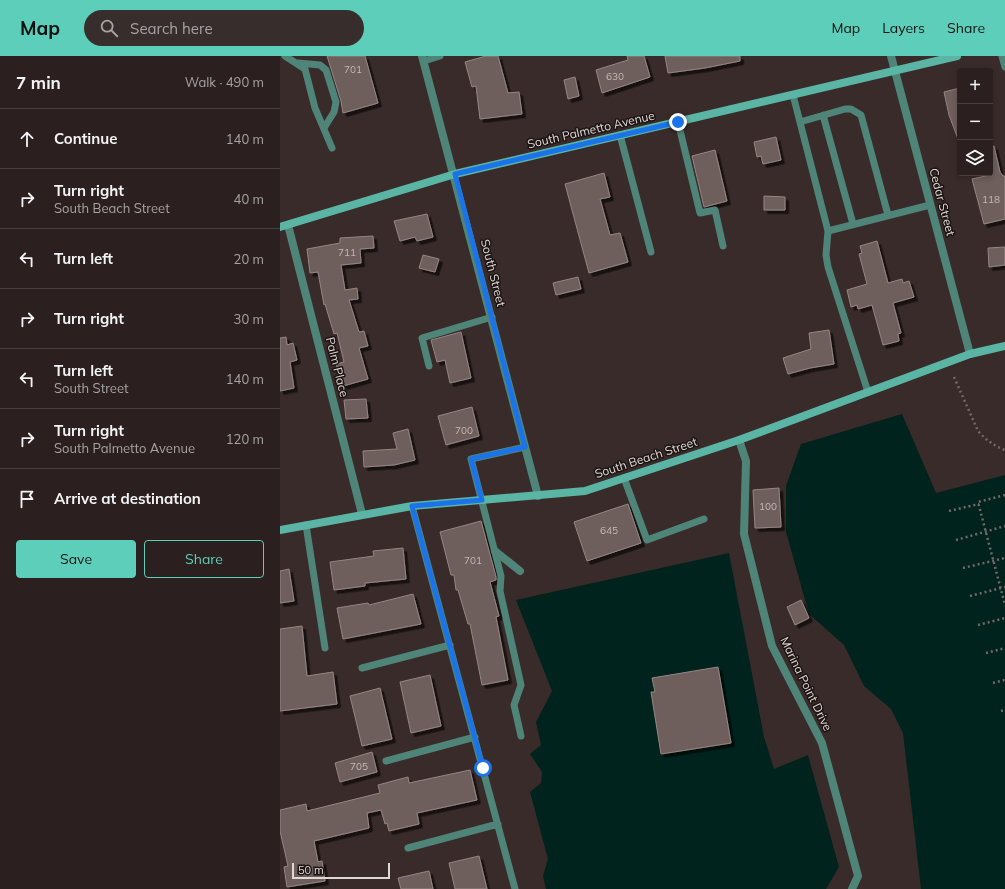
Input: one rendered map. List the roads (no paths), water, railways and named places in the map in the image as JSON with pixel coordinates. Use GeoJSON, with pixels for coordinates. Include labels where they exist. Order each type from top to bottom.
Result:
{"type":"FeatureCollection","features":[{"type":"Feature","properties":{"kind":"street","name":"Cedar Street"},"geometry":{"type":"LineString","coordinates":[[891,56],[970,354]]}},
{"type":"Feature","properties":{"kind":"street","name":"South Palmetto Avenue"},"geometry":{"type":"LineString","coordinates":[[284,226],[455,174],[957,56]]}},
{"type":"Feature","properties":{"kind":"street","name":"South Street"},"geometry":{"type":"LineString","coordinates":[[423,58],[455,174],[538,496]]}},
{"type":"Feature","properties":{"kind":"street","name":"Palm Place"},"geometry":{"type":"LineString","coordinates":[[284,226],[362,514]]}},
{"type":"Feature","properties":{"kind":"street","name":"South Beach Street"},"geometry":{"type":"LineString","coordinates":[[280,530],[412,506],[584,491],[739,440],[970,354],[1005,346]]}},
{"type":"Feature","properties":{"kind":"street","name":"Marina Point Drive"},"geometry":{"type":"LineString","coordinates":[[739,440],[746,461],[744,534],[770,639],[772,646],[822,743],[858,876],[852,889]]}},
{"type":"Feature","properties":{"kind":"street"},"geometry":{"type":"LineString","coordinates":[[495,551],[520,571]]}},
{"type":"Feature","properties":{"kind":"lane"},"geometry":{"type":"LineString","coordinates":[[285,56],[305,69],[315,108],[332,148]]}},
{"type":"Feature","properties":{"kind":"lane"},"geometry":{"type":"LineString","coordinates":[[423,58],[440,56]]}},
{"type":"Feature","properties":{"kind":"lane"},"geometry":{"type":"LineString","coordinates":[[1002,56],[1005,67]]}},
{"type":"Feature","properties":{"kind":"lane"},"geometry":{"type":"LineString","coordinates":[[295,62],[320,65],[326,70],[336,102],[334,112],[324,128]]}},
{"type":"Feature","properties":{"kind":"lane"},"geometry":{"type":"LineString","coordinates":[[793,95],[828,231],[826,255],[828,267],[868,392]]}},
{"type":"Feature","properties":{"kind":"lane"},"geometry":{"type":"LineString","coordinates":[[800,122],[851,109],[861,115],[888,215]]}},
{"type":"Feature","properties":{"kind":"lane"},"geometry":{"type":"LineString","coordinates":[[823,115],[854,224]]}},
{"type":"Feature","properties":{"kind":"lane"},"geometry":{"type":"LineString","coordinates":[[678,122],[700,213],[715,210],[723,246]]}},
{"type":"Feature","properties":{"kind":"lane"},"geometry":{"type":"LineString","coordinates":[[620,135],[651,252]]}},
{"type":"Feature","properties":{"kind":"lane"},"geometry":{"type":"LineString","coordinates":[[828,231],[888,215],[930,206]]}},
{"type":"Feature","properties":{"kind":"lane"},"geometry":{"type":"LineString","coordinates":[[429,366],[422,338],[492,317]]}},
{"type":"Feature","properties":{"kind":"lane"},"geometry":{"type":"LineString","coordinates":[[521,736],[514,705],[521,685],[500,591],[501,576],[471,459],[525,447]]}},
{"type":"Feature","properties":{"kind":"lane"},"geometry":{"type":"LineString","coordinates":[[624,478],[647,540],[704,519]]}},
{"type":"Feature","properties":{"kind":"lane"},"geometry":{"type":"LineString","coordinates":[[412,506],[515,889]]}},
{"type":"Feature","properties":{"kind":"lane"},"geometry":{"type":"LineString","coordinates":[[306,525],[325,648]]}},
{"type":"Feature","properties":{"kind":"lane"},"geometry":{"type":"LineString","coordinates":[[362,668],[450,645]]}},
{"type":"Feature","properties":{"kind":"lane"},"geometry":{"type":"LineString","coordinates":[[386,761],[475,738]]}},
{"type":"Feature","properties":{"kind":"lane"},"geometry":{"type":"LineString","coordinates":[[408,848],[498,824]]}},
{"type":"Feature","properties":{"kind":"water"},"geometry":{"type":"Polygon","coordinates":[[[902,414],[936,493],[1005,475],[1005,889],[921,889],[903,733],[891,709],[864,686],[844,645],[809,614],[786,532],[786,486],[801,444],[902,414]]]}},
{"type":"Feature","properties":{"kind":"water"},"geometry":{"type":"Polygon","coordinates":[[[729,553],[764,737],[774,769],[808,755],[839,867],[826,889],[546,889],[543,876],[548,859],[530,792],[541,783],[542,772],[530,754],[541,745],[536,722],[552,691],[516,600],[729,553]]]}}]}
